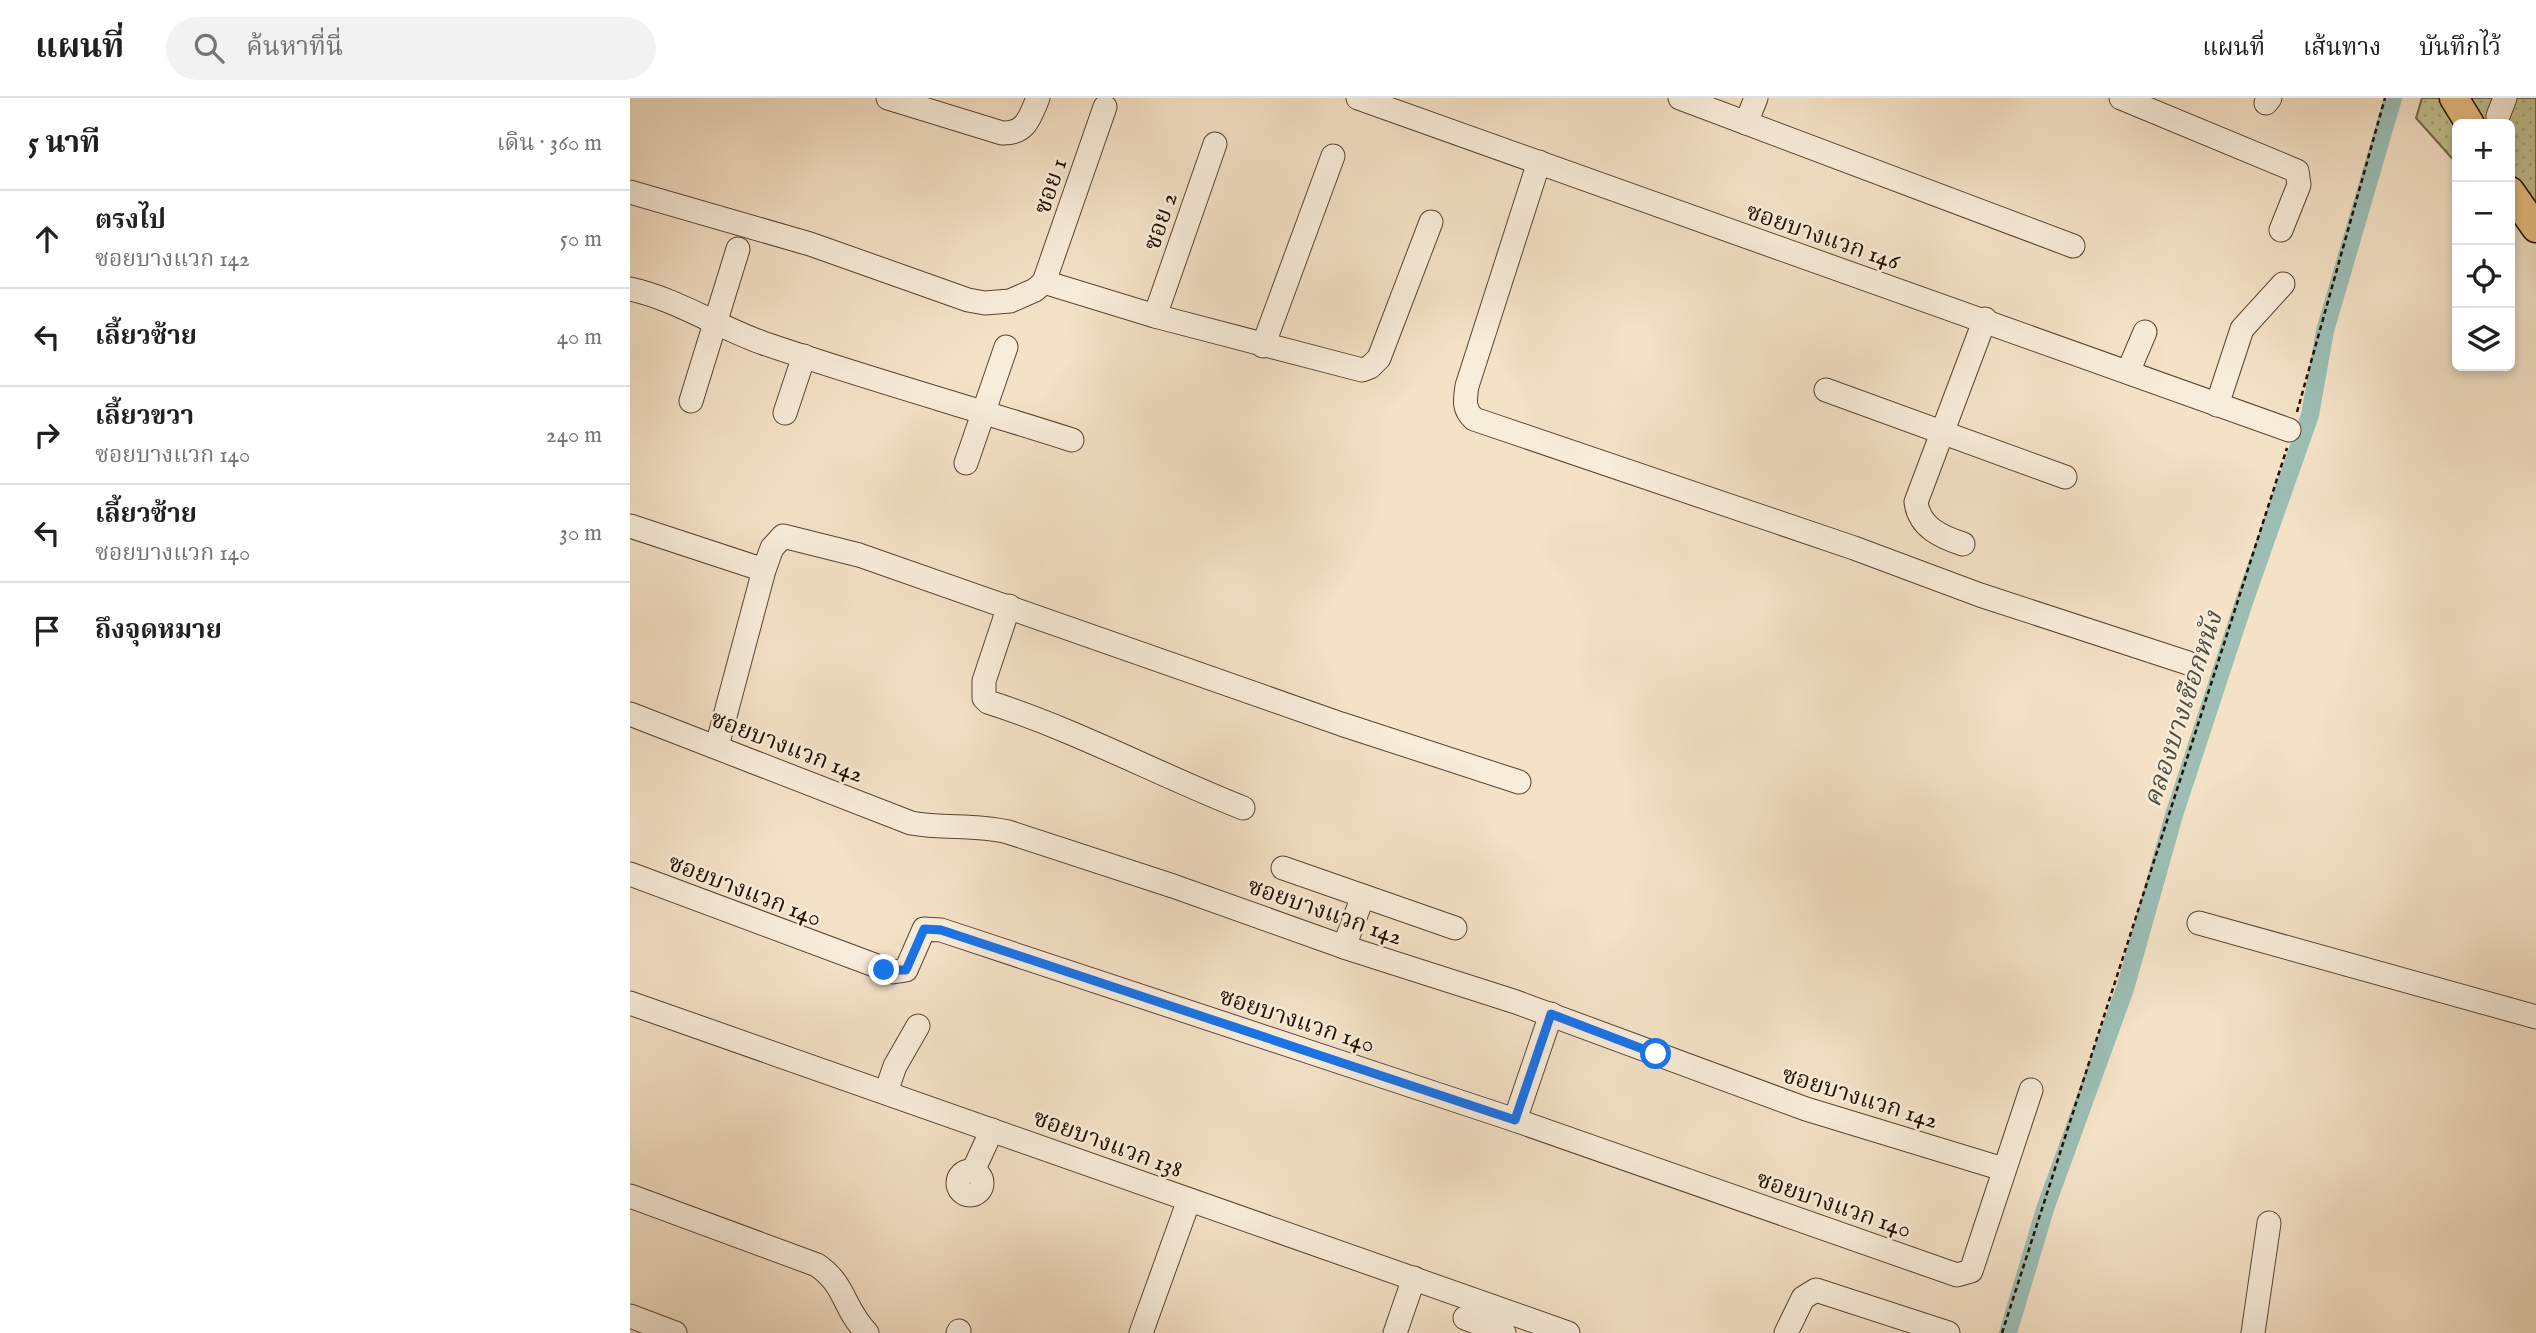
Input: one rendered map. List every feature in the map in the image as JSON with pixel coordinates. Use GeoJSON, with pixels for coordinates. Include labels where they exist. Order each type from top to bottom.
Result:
{"type":"FeatureCollection","features":[{"type":"Feature","properties":{"kind":"main road"},"geometry":{"type":"LineString","coordinates":[[2455,98],[2467,119]]}},
{"type":"Feature","properties":{"kind":"main road"},"geometry":{"type":"LineString","coordinates":[[2515,198],[2536,228]]}},
{"type":"Feature","properties":{"kind":"street"},"geometry":{"type":"LineString","coordinates":[[888,98],[1013,134],[1025,127],[1038,98]]}},
{"type":"Feature","properties":{"kind":"street","name":"ซอยบางแวก 146"},"geometry":{"type":"LineString","coordinates":[[1358,98],[1773,247],[1984,319],[2286,430]]}},
{"type":"Feature","properties":{"kind":"street"},"geometry":{"type":"LineString","coordinates":[[1679,98],[2073,246]]}},
{"type":"Feature","properties":{"kind":"street"},"geometry":{"type":"LineString","coordinates":[[1746,123],[1756,98]]}},
{"type":"Feature","properties":{"kind":"street"},"geometry":{"type":"LineString","coordinates":[[2121,98],[2297,171],[2299,185],[2281,230]]}},
{"type":"Feature","properties":{"kind":"street","name":"ซอย 1"},"geometry":{"type":"LineString","coordinates":[[1044,282],[1105,107]]}},
{"type":"Feature","properties":{"kind":"street","name":"ซอย 2"},"geometry":{"type":"LineString","coordinates":[[1155,316],[1215,144]]}},
{"type":"Feature","properties":{"kind":"street"},"geometry":{"type":"LineString","coordinates":[[1263,346],[1333,156]]}},
{"type":"Feature","properties":{"kind":"street"},"geometry":{"type":"LineString","coordinates":[[1539,162],[1467,386],[1464,403],[1467,413],[1474,419],[1854,548],[1980,595],[2188,663]]}},
{"type":"Feature","properties":{"kind":"street"},"geometry":{"type":"LineString","coordinates":[[630,192],[810,244],[968,300],[985,303],[1010,301],[1035,290],[1044,282],[1155,316],[1349,368],[1370,368],[1379,358],[1431,222]]}},
{"type":"Feature","properties":{"kind":"street"},"geometry":{"type":"LineString","coordinates":[[691,401],[738,249]]}},
{"type":"Feature","properties":{"kind":"street"},"geometry":{"type":"LineString","coordinates":[[2217,405],[2242,329],[2283,284]]}},
{"type":"Feature","properties":{"kind":"street"},"geometry":{"type":"LineString","coordinates":[[630,289],[661,298],[715,325],[804,356],[1072,440]]}},
{"type":"Feature","properties":{"kind":"street"},"geometry":{"type":"LineString","coordinates":[[1963,544],[1940,537],[1917,509],[1918,491],[1984,319]]}},
{"type":"Feature","properties":{"kind":"street"},"geometry":{"type":"LineString","coordinates":[[2128,372],[2145,331]]}},
{"type":"Feature","properties":{"kind":"street"},"geometry":{"type":"LineString","coordinates":[[966,463],[1006,347]]}},
{"type":"Feature","properties":{"kind":"street"},"geometry":{"type":"LineString","coordinates":[[785,413],[804,356]]}},
{"type":"Feature","properties":{"kind":"street"},"geometry":{"type":"LineString","coordinates":[[1826,390],[2065,477]]}},
{"type":"Feature","properties":{"kind":"street"},"geometry":{"type":"LineString","coordinates":[[630,526],[764,570]]}},
{"type":"Feature","properties":{"kind":"street"},"geometry":{"type":"LineString","coordinates":[[717,746],[764,570],[777,540],[783,536],[859,555],[1342,724],[1519,782]]}},
{"type":"Feature","properties":{"kind":"street"},"geometry":{"type":"LineString","coordinates":[[1009,606],[984,681],[984,698],[988,702],[1043,719],[1178,782],[1243,808]]}},
{"type":"Feature","properties":{"kind":"street","name":"ซอยบางแวก 142"},"geometry":{"type":"LineString","coordinates":[[630,713],[911,823],[940,828],[988,827],[1008,832],[1173,886],[1344,947],[1551,1014],[1806,1109],[2003,1169]]}},
{"type":"Feature","properties":{"kind":"street"},"geometry":{"type":"LineString","coordinates":[[1283,869],[1455,928]]}},
{"type":"Feature","properties":{"kind":"street","name":"ซอยบางแวก 140"},"geometry":{"type":"LineString","coordinates":[[630,874],[893,972],[906,970],[924,929],[941,930],[1515,1120],[1958,1275],[1972,1271],[2003,1169]]}},
{"type":"Feature","properties":{"kind":"street"},"geometry":{"type":"LineString","coordinates":[[1344,947],[1363,896]]}},
{"type":"Feature","properties":{"kind":"street"},"geometry":{"type":"LineString","coordinates":[[2199,923],[2536,1017]]}},
{"type":"Feature","properties":{"kind":"street","name":"ซอยบางแวก 138"},"geometry":{"type":"LineString","coordinates":[[630,1003],[1414,1278],[1466,1317],[1568,1333]]}},
{"type":"Feature","properties":{"kind":"street"},"geometry":{"type":"LineString","coordinates":[[1515,1120],[1551,1014]]}},
{"type":"Feature","properties":{"kind":"street"},"geometry":{"type":"LineString","coordinates":[[886,1093],[895,1066],[918,1027]]}},
{"type":"Feature","properties":{"kind":"street"},"geometry":{"type":"LineString","coordinates":[[2003,1169],[2031,1090]]}},
{"type":"Feature","properties":{"kind":"street"},"geometry":{"type":"LineString","coordinates":[[973,1171],[992,1130]]}},
{"type":"Feature","properties":{"kind":"street"},"geometry":{"type":"LineString","coordinates":[[630,1196],[817,1265],[836,1280],[851,1317],[867,1333]]}},
{"type":"Feature","properties":{"kind":"street"},"geometry":{"type":"LineString","coordinates":[[1141,1333],[1189,1200]]}},
{"type":"Feature","properties":{"kind":"street"},"geometry":{"type":"LineString","coordinates":[[2253,1333],[2269,1223]]}},
{"type":"Feature","properties":{"kind":"street"},"geometry":{"type":"LineString","coordinates":[[1395,1333],[1414,1278]]}},
{"type":"Feature","properties":{"kind":"street"},"geometry":{"type":"LineString","coordinates":[[1786,1333],[1803,1297],[1816,1290],[1945,1332]]}},
{"type":"Feature","properties":{"kind":"street"},"geometry":{"type":"LineString","coordinates":[[630,1316],[674,1333]]}},
{"type":"Feature","properties":{"kind":"street"},"geometry":{"type":"LineString","coordinates":[[1466,1317],[1504,1333]]}},
{"type":"Feature","properties":{"kind":"path"},"geometry":{"type":"LineString","coordinates":[[2003,1333],[2286,430],[2385,98]]}},
{"type":"Feature","properties":{"kind":"shaded area"},"geometry":{"type":"Polygon","coordinates":[[[2422,98],[2536,98],[2536,214],[2515,187],[2515,119],[2452,119],[2452,158],[2416,118],[2422,98]]]}},
{"type":"Feature","properties":{"kind":"waterway","name":"คลองบางเชือกหนัง"},"geometry":{"type":"LineString","coordinates":[[2008,1333],[2045,1209],[2125,989],[2174,815],[2244,602],[2310,415],[2325,331],[2393,98]]}},
{"type":"Feature","properties":{"kind":"route"},"geometry":{"type":"LineString","coordinates":[[884,970],[906,970],[924,929],[941,930],[1515,1120],[1551,1014],[1656,1054]]}}]}
